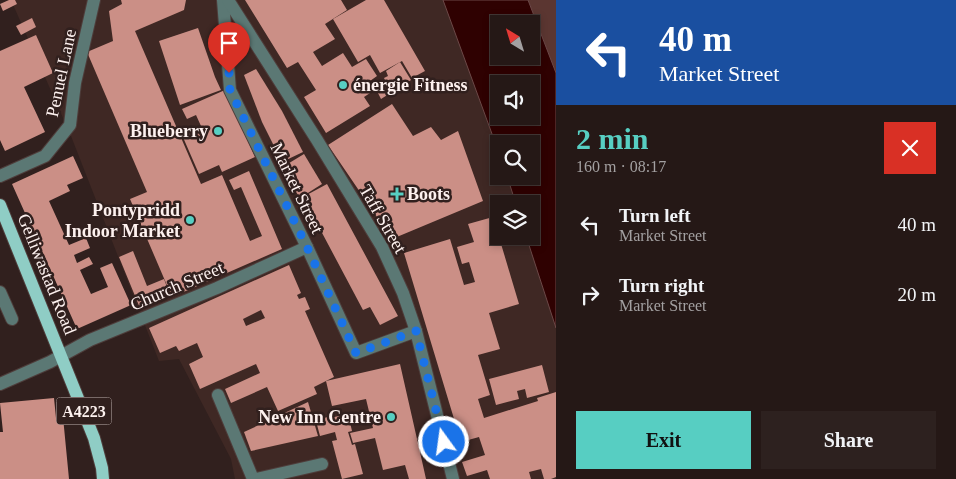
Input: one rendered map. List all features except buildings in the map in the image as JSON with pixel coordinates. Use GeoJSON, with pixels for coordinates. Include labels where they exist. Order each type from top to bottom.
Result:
{"type":"FeatureCollection","features":[{"type":"Feature","properties":{"kind":"main road","name":"Gelliwastad Road"},"geometry":{"type":"LineString","coordinates":[[0,206],[61,356]]}},
{"type":"Feature","properties":{"kind":"main road","name":"A4223"},"geometry":{"type":"LineString","coordinates":[[61,356],[94,438],[102,468],[102,479]]}},
{"type":"Feature","properties":{"kind":"street","name":"Penuel Lane"},"geometry":{"type":"LineString","coordinates":[[0,176],[45,156],[70,125],[76,84],[94,0]]}},
{"type":"Feature","properties":{"kind":"street","name":"Market Street"},"geometry":{"type":"LineString","coordinates":[[223,0],[230,90],[307,247],[356,353],[416,331]]}},
{"type":"Feature","properties":{"kind":"street","name":"Taff Street"},"geometry":{"type":"LineString","coordinates":[[228,0],[382,246],[416,331],[453,479]]}},
{"type":"Feature","properties":{"kind":"street","name":"Church Street"},"geometry":{"type":"LineString","coordinates":[[0,384],[46,364],[90,340],[217,288],[307,247]]}},
{"type":"Feature","properties":{"kind":"street"},"geometry":{"type":"LineString","coordinates":[[0,292],[12,319]]}},
{"type":"Feature","properties":{"kind":"street"},"geometry":{"type":"LineString","coordinates":[[218,395],[255,479],[322,464]]}},
{"type":"Feature","properties":{"kind":"shaded area"},"geometry":{"type":"Polygon","coordinates":[[[11,0],[443,0],[492,135],[490,135],[490,185],[510,185],[513,195],[490,195],[490,245],[529,245],[556,328],[556,479],[235,479],[231,459],[179,359],[159,361],[71,136],[11,0]]]}},
{"type":"Feature","properties":{"kind":"shaded area"},"geometry":{"type":"Polygon","coordinates":[[[443,0],[528,0],[534,15],[490,15],[490,65],[540,65],[540,31],[556,73],[556,328],[529,245],[540,245],[540,195],[513,195],[510,185],[540,185],[540,135],[492,135],[443,0]]]}},
{"type":"Feature","properties":{"kind":"shaded area"},"geometry":{"type":"Polygon","coordinates":[[[528,0],[556,0],[556,73],[540,31],[540,15],[534,15],[528,0]]]}},
{"type":"Feature","properties":{"kind":"place","name":"énergie Fitness"},"geometry":{"type":"Point","coordinates":[343,85]}},
{"type":"Feature","properties":{"kind":"place","name":"Blueberry"},"geometry":{"type":"Point","coordinates":[218,131]}},
{"type":"Feature","properties":{"kind":"place","name":"Boots"},"geometry":{"type":"Point","coordinates":[397,194]}},
{"type":"Feature","properties":{"kind":"place","name":"Pontypridd Indoor Market"},"geometry":{"type":"Point","coordinates":[190,220]}},
{"type":"Feature","properties":{"kind":"place","name":"New Inn Centre"},"geometry":{"type":"Point","coordinates":[391,417]}},
{"type":"Feature","properties":{"kind":"route"},"geometry":{"type":"LineString","coordinates":[[229,73],[230,90],[307,247],[356,353],[416,331],[444,442]]}}]}
